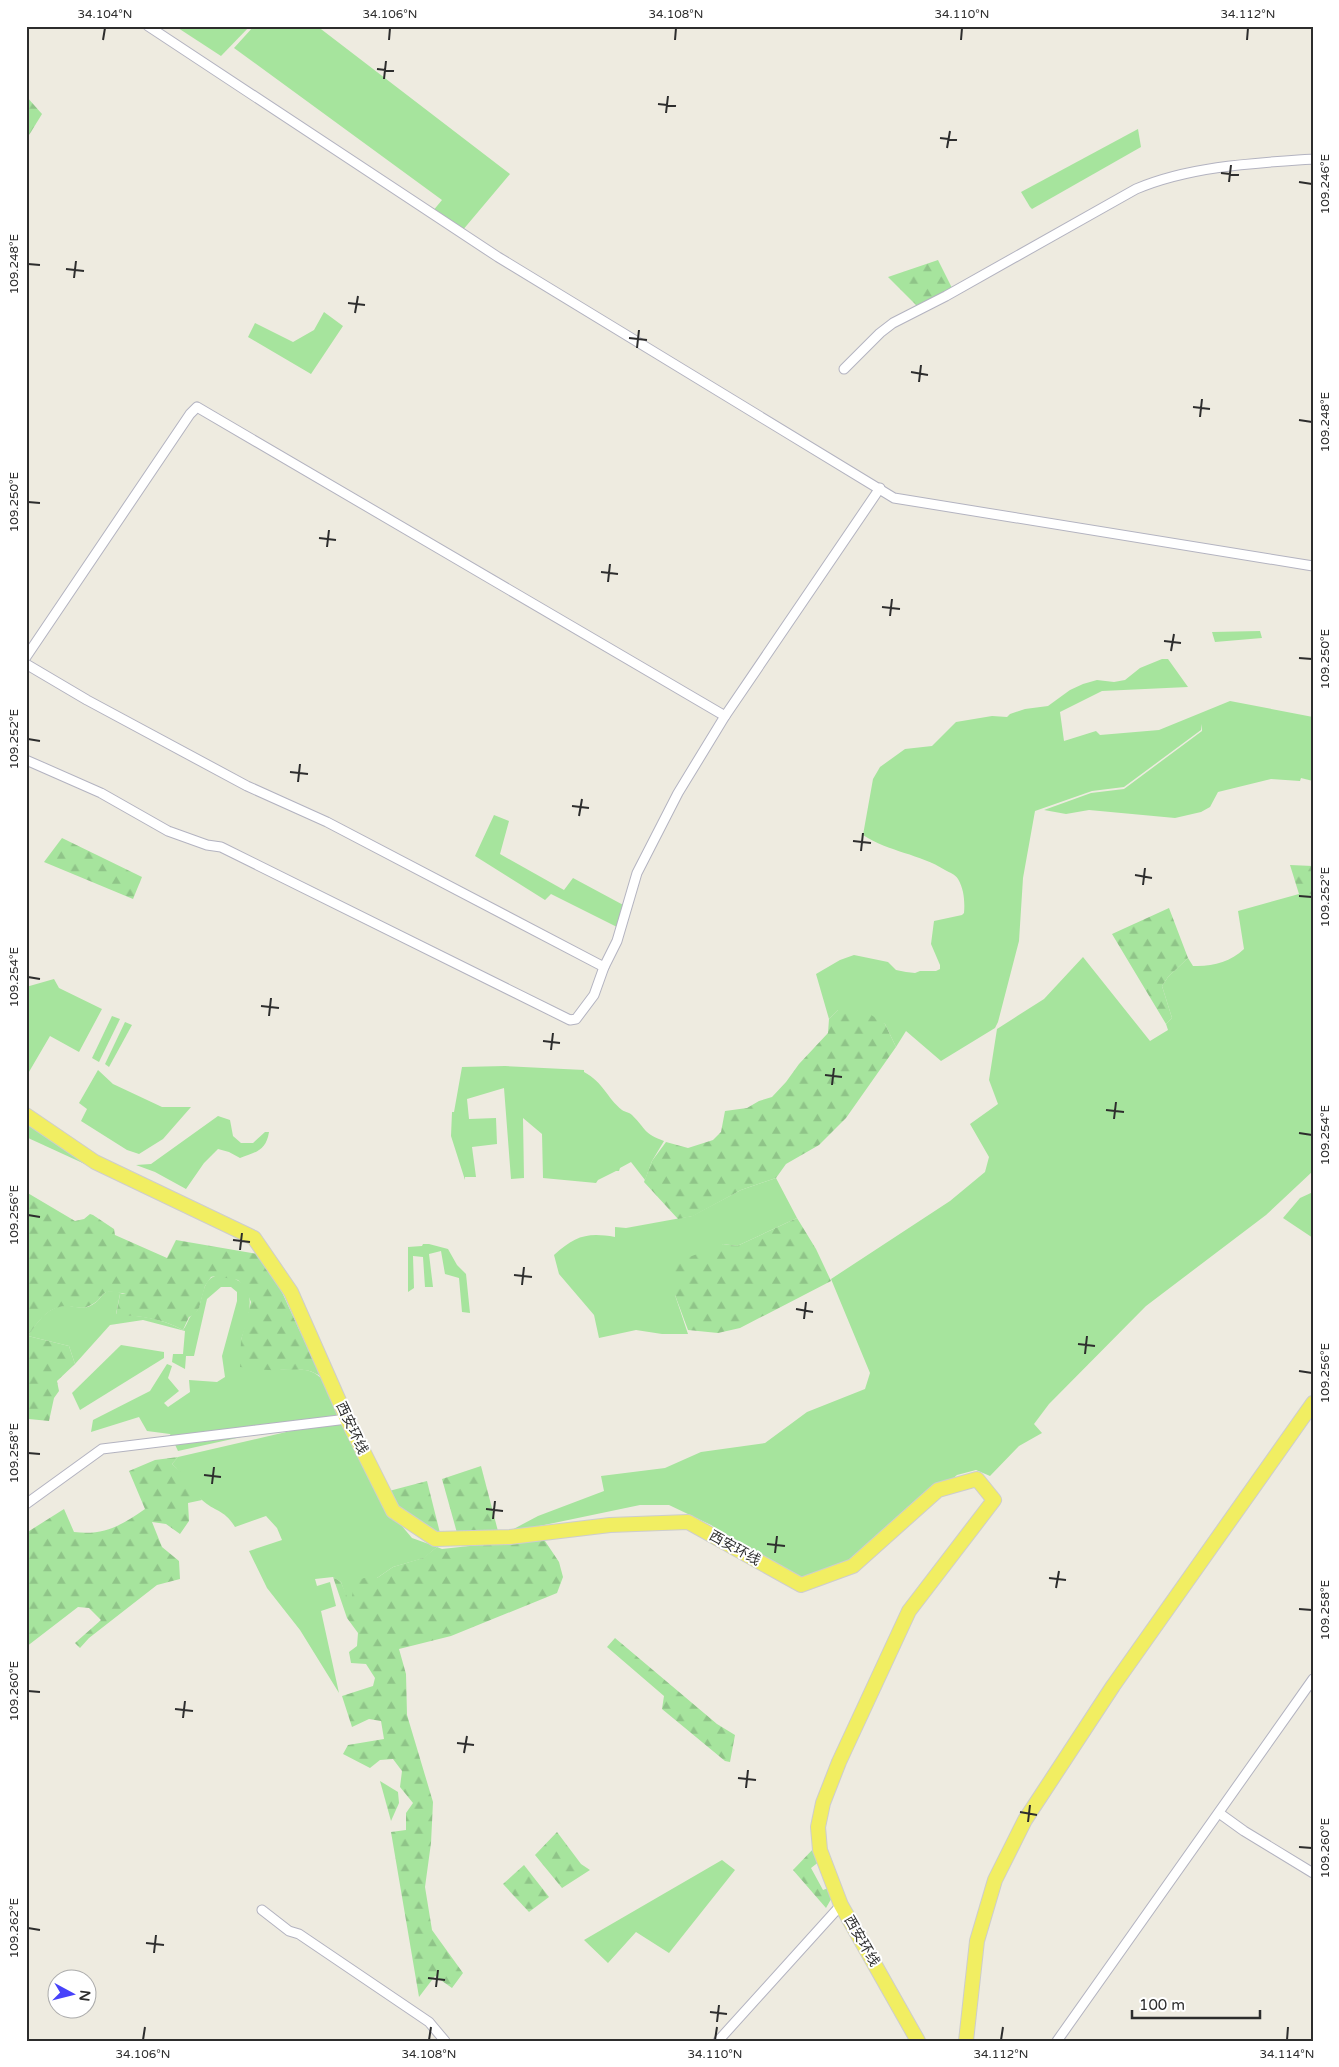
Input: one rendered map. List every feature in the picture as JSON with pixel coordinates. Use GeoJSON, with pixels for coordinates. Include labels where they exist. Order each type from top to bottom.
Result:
{"type":"FeatureCollection","features":[{"type":"Feature","properties":{"kind":"main road","name":"西安环线"},"geometry":{"type":"LineString","coordinates":[[26,1115],[94,1162],[254,1238],[291,1292],[347,1419],[393,1511],[435,1539],[510,1537],[610,1525],[688,1522],[801,1585],[853,1566],[938,1490],[977,1479],[994,1500],[909,1611],[839,1762],[823,1803],[818,1827],[820,1850],[841,1905],[918,2041]]}},
{"type":"Feature","properties":{"kind":"main road"},"geometry":{"type":"LineString","coordinates":[[964,2038],[977,1941],[995,1880],[1024,1820],[1113,1686],[1313,1403]]}},
{"type":"Feature","properties":{"kind":"street"},"geometry":{"type":"LineString","coordinates":[[148,26],[498,257],[894,498],[1313,566]]}},
{"type":"Feature","properties":{"kind":"street"},"geometry":{"type":"LineString","coordinates":[[844,369],[880,333],[893,323],[946,296],[1136,189],[1159,179],[1246,164],[1313,159]]}},
{"type":"Feature","properties":{"kind":"street"},"geometry":{"type":"LineString","coordinates":[[26,657],[190,414],[198,407],[725,716]]}},
{"type":"Feature","properties":{"kind":"street"},"geometry":{"type":"LineString","coordinates":[[26,760],[101,792],[168,831],[207,845],[222,848],[570,1020],[576,1019],[594,995],[604,967],[617,941],[637,873],[678,793],[725,716],[880,488]]}},
{"type":"Feature","properties":{"kind":"street"},"geometry":{"type":"LineString","coordinates":[[26,664],[87,700],[247,786],[327,822],[604,967]]}},
{"type":"Feature","properties":{"kind":"street"},"geometry":{"type":"LineString","coordinates":[[26,1504],[102,1449],[347,1419]]}},
{"type":"Feature","properties":{"kind":"street"},"geometry":{"type":"LineString","coordinates":[[1057,2041],[1313,1679]]}},
{"type":"Feature","properties":{"kind":"street"},"geometry":{"type":"LineString","coordinates":[[1219,1813],[1244,1831],[1313,1873]]}},
{"type":"Feature","properties":{"kind":"street"},"geometry":{"type":"LineString","coordinates":[[718,2041],[841,1905]]}},
{"type":"Feature","properties":{"kind":"street"},"geometry":{"type":"LineString","coordinates":[[262,1910],[289,1931],[299,1934],[429,2022],[445,2041]]}},
{"type":"Feature","properties":{"kind":"green space"},"geometry":{"type":"Polygon","coordinates":[[[175,26],[250,26],[221,56],[175,26]]]}},
{"type":"Feature","properties":{"kind":"green space"},"geometry":{"type":"Polygon","coordinates":[[[254,26],[317,26],[510,174],[462,231],[432,212],[442,200],[234,48],[254,26]]]}},
{"type":"Feature","properties":{"kind":"green space"},"geometry":{"type":"Polygon","coordinates":[[[26,96],[42,114],[26,140],[26,96]]]}},
{"type":"Feature","properties":{"kind":"green space"},"geometry":{"type":"Polygon","coordinates":[[[1138,129],[1141,147],[1032,209],[1030,207],[1021,192],[1138,129]]]}},
{"type":"Feature","properties":{"kind":"green space"},"geometry":{"type":"Polygon","coordinates":[[[938,260],[955,294],[920,309],[888,277],[938,260]]]}},
{"type":"Feature","properties":{"kind":"green space"},"geometry":{"type":"Polygon","coordinates":[[[324,312],[343,326],[311,374],[248,337],[255,323],[293,342],[314,330],[324,312]]]}},
{"type":"Feature","properties":{"kind":"green space"},"geometry":{"type":"Polygon","coordinates":[[[1260,631],[1262,638],[1215,642],[1212,632],[1260,631]]]}},
{"type":"Feature","properties":{"kind":"green space"},"geometry":{"type":"Polygon","coordinates":[[[1162,659],[1168,659],[1188,687],[1102,691],[1060,712],[1064,741],[1096,731],[1100,735],[1159,730],[1230,701],[1313,717],[1313,781],[1301,778],[1300,781],[1271,779],[1218,792],[1210,807],[1201,812],[1175,818],[1089,810],[1066,814],[1044,810],[1091,793],[1124,789],[1202,731],[1202,724],[1201,730],[1124,787],[1092,791],[1035,811],[1023,878],[1019,941],[995,1028],[941,1061],[906,1031],[896,1047],[885,1024],[838,1010],[829,1019],[816,974],[840,960],[854,955],[888,962],[896,970],[906,972],[936,971],[940,969],[940,965],[931,944],[934,921],[964,913],[963,891],[955,876],[925,860],[873,841],[863,835],[873,779],[880,767],[905,749],[932,746],[956,722],[992,716],[1007,717],[1010,714],[1025,709],[1048,706],[1070,690],[1083,684],[1097,680],[1114,682],[1125,680],[1140,668],[1162,659]]]}},
{"type":"Feature","properties":{"kind":"green space"},"geometry":{"type":"Polygon","coordinates":[[[494,815],[509,821],[500,854],[564,890],[573,878],[627,907],[621,929],[551,894],[545,900],[475,856],[494,815]]]}},
{"type":"Feature","properties":{"kind":"green space"},"geometry":{"type":"Polygon","coordinates":[[[62,838],[142,877],[133,899],[44,862],[62,838]]]}},
{"type":"Feature","properties":{"kind":"green space"},"geometry":{"type":"Polygon","coordinates":[[[1290,865],[1313,866],[1313,894],[1299,894],[1290,865]]]}},
{"type":"Feature","properties":{"kind":"green space"},"geometry":{"type":"Polygon","coordinates":[[[1299,894],[1313,894],[1313,1171],[1266,1215],[1146,1306],[1049,1404],[1034,1424],[1042,1433],[1019,1446],[990,1476],[976,1470],[957,1475],[888,1533],[829,1574],[809,1578],[787,1574],[711,1525],[669,1505],[640,1505],[506,1533],[538,1516],[604,1491],[601,1476],[665,1468],[701,1452],[765,1443],[807,1412],[865,1389],[870,1373],[831,1279],[950,1201],[985,1172],[989,1157],[970,1124],[998,1104],[989,1080],[997,1029],[1044,999],[1083,957],[1150,1041],[1168,1030],[1166,1024],[1172,1018],[1162,986],[1168,977],[1188,958],[1193,966],[1207,966],[1220,963],[1239,954],[1244,949],[1238,911],[1299,894]]]}},
{"type":"Feature","properties":{"kind":"green space"},"geometry":{"type":"Polygon","coordinates":[[[1169,908],[1188,958],[1168,977],[1162,986],[1172,1018],[1166,1024],[1112,934],[1169,908]]]}},
{"type":"Feature","properties":{"kind":"green space"},"geometry":{"type":"Polygon","coordinates":[[[54,979],[59,988],[102,1009],[79,1052],[50,1036],[26,1077],[26,987],[54,979]]]}},
{"type":"Feature","properties":{"kind":"green space"},"geometry":{"type":"Polygon","coordinates":[[[862,1009],[885,1024],[896,1047],[846,1118],[819,1145],[786,1164],[776,1178],[741,1190],[693,1216],[678,1219],[644,1182],[652,1161],[666,1142],[688,1148],[713,1140],[721,1132],[725,1111],[747,1108],[759,1101],[772,1097],[828,1033],[829,1019],[838,1010],[862,1009]]]}},
{"type":"Feature","properties":{"kind":"green space"},"geometry":{"type":"Polygon","coordinates":[[[112,1016],[120,1019],[99,1062],[92,1058],[112,1016]]]}},
{"type":"Feature","properties":{"kind":"green space"},"geometry":{"type":"Polygon","coordinates":[[[125,1022],[132,1025],[109,1067],[105,1064],[125,1022]]]}},
{"type":"Feature","properties":{"kind":"green space"},"geometry":{"type":"Polygon","coordinates":[[[505,1066],[584,1070],[584,1072],[596,1080],[622,1110],[630,1113],[649,1133],[664,1141],[652,1161],[645,1180],[631,1162],[620,1168],[619,1171],[598,1180],[596,1183],[543,1178],[542,1134],[523,1118],[524,1178],[511,1179],[504,1088],[467,1099],[469,1119],[496,1118],[497,1144],[472,1147],[476,1177],[465,1177],[465,1180],[451,1136],[452,1112],[454,1112],[462,1067],[505,1066]]]}},
{"type":"Feature","properties":{"kind":"green space"},"geometry":{"type":"Polygon","coordinates":[[[98,1070],[113,1084],[162,1107],[191,1107],[163,1139],[139,1154],[127,1150],[81,1121],[87,1109],[79,1103],[98,1070]]]}},
{"type":"Feature","properties":{"kind":"green space"},"geometry":{"type":"Polygon","coordinates":[[[26,1115],[137,1188],[26,1137],[26,1115]]]}},
{"type":"Feature","properties":{"kind":"green space"},"geometry":{"type":"Polygon","coordinates":[[[218,1116],[230,1120],[233,1136],[241,1143],[253,1143],[265,1132],[269,1132],[263,1147],[240,1158],[218,1149],[204,1163],[186,1189],[155,1172],[136,1165],[151,1164],[218,1116]]]}},
{"type":"Feature","properties":{"kind":"green space"},"geometry":{"type":"Polygon","coordinates":[[[776,1178],[797,1218],[737,1246],[723,1244],[675,1295],[688,1334],[662,1334],[636,1330],[599,1338],[594,1315],[559,1274],[554,1255],[568,1243],[582,1237],[597,1235],[615,1237],[615,1227],[626,1228],[692,1216],[741,1190],[776,1178]]]}},
{"type":"Feature","properties":{"kind":"green space"},"geometry":{"type":"Polygon","coordinates":[[[26,1192],[75,1221],[84,1219],[90,1214],[93,1215],[114,1229],[115,1235],[167,1258],[176,1240],[258,1254],[275,1277],[321,1377],[301,1370],[270,1370],[240,1367],[241,1340],[251,1302],[245,1288],[238,1280],[215,1276],[211,1277],[205,1286],[199,1308],[195,1314],[189,1317],[183,1330],[151,1318],[116,1315],[120,1294],[126,1294],[116,1292],[103,1294],[95,1303],[86,1307],[66,1306],[48,1312],[28,1336],[69,1346],[75,1364],[57,1381],[59,1391],[54,1398],[49,1421],[29,1419],[26,1414],[26,1192]]]}},
{"type":"Feature","properties":{"kind":"green space"},"geometry":{"type":"Polygon","coordinates":[[[1313,1192],[1313,1238],[1283,1218],[1300,1198],[1313,1192]]]}},
{"type":"Feature","properties":{"kind":"green space"},"geometry":{"type":"Polygon","coordinates":[[[797,1218],[816,1249],[831,1281],[740,1328],[718,1333],[688,1330],[668,1269],[679,1261],[723,1244],[737,1246],[797,1218]]]}},
{"type":"Feature","properties":{"kind":"green space"},"geometry":{"type":"Polygon","coordinates":[[[423,1244],[448,1249],[457,1265],[466,1274],[470,1313],[462,1312],[459,1278],[445,1274],[441,1251],[429,1254],[433,1287],[425,1287],[423,1257],[413,1256],[414,1288],[408,1292],[408,1247],[422,1246],[423,1244]]]}},
{"type":"Feature","properties":{"kind":"green space"},"geometry":{"type":"Polygon","coordinates":[[[215,1276],[235,1279],[243,1284],[247,1290],[250,1306],[241,1340],[279,1370],[305,1370],[320,1377],[341,1415],[178,1451],[170,1434],[147,1431],[139,1417],[91,1432],[93,1420],[150,1391],[167,1364],[172,1366],[168,1378],[179,1391],[164,1403],[168,1407],[190,1392],[189,1380],[217,1382],[225,1377],[222,1356],[237,1301],[237,1292],[231,1287],[221,1287],[207,1299],[194,1356],[186,1356],[185,1369],[172,1362],[173,1354],[183,1354],[185,1331],[143,1320],[110,1325],[75,1364],[69,1346],[28,1336],[36,1325],[45,1315],[56,1308],[63,1306],[88,1307],[109,1291],[123,1293],[120,1294],[116,1314],[151,1318],[183,1330],[190,1317],[198,1309],[208,1281],[215,1276]]]}},
{"type":"Feature","properties":{"kind":"green space"},"geometry":{"type":"Polygon","coordinates":[[[121,1345],[164,1352],[164,1358],[80,1410],[72,1393],[121,1345]]]}},
{"type":"Feature","properties":{"kind":"green space"},"geometry":{"type":"Polygon","coordinates":[[[342,1419],[385,1506],[412,1538],[437,1547],[424,1558],[393,1567],[377,1578],[364,1578],[357,1622],[354,1619],[341,1582],[333,1577],[315,1579],[317,1586],[330,1582],[336,1606],[321,1611],[339,1693],[300,1630],[267,1588],[249,1551],[282,1540],[277,1528],[266,1516],[235,1527],[227,1517],[207,1504],[194,1492],[172,1464],[178,1457],[342,1419]]]}},
{"type":"Feature","properties":{"kind":"green space"},"geometry":{"type":"Polygon","coordinates":[[[178,1457],[172,1464],[182,1473],[202,1500],[188,1503],[189,1521],[180,1534],[166,1524],[152,1522],[162,1547],[179,1561],[180,1579],[157,1585],[89,1638],[80,1648],[75,1643],[101,1620],[89,1608],[78,1607],[26,1647],[26,1533],[64,1509],[74,1532],[104,1531],[128,1520],[145,1509],[129,1471],[155,1460],[178,1457]]]}},
{"type":"Feature","properties":{"kind":"green space"},"geometry":{"type":"Polygon","coordinates":[[[481,1466],[499,1535],[459,1540],[442,1479],[481,1466]]]}},
{"type":"Feature","properties":{"kind":"green space"},"geometry":{"type":"Polygon","coordinates":[[[427,1481],[441,1537],[407,1518],[389,1491],[427,1481]]]}},
{"type":"Feature","properties":{"kind":"green space"},"geometry":{"type":"Polygon","coordinates":[[[543,1538],[559,1562],[563,1577],[557,1593],[451,1636],[399,1649],[406,1674],[407,1715],[433,1802],[431,1843],[425,1887],[432,1930],[463,1973],[452,1988],[435,1976],[419,1997],[391,1832],[406,1830],[406,1813],[413,1803],[400,1787],[402,1771],[393,1759],[380,1760],[370,1768],[343,1754],[348,1745],[384,1739],[381,1721],[369,1719],[352,1727],[342,1696],[373,1686],[375,1678],[366,1664],[351,1663],[349,1652],[357,1646],[358,1633],[347,1618],[333,1577],[341,1582],[357,1621],[351,1604],[354,1582],[364,1578],[377,1578],[393,1567],[423,1558],[437,1547],[442,1549],[543,1538]]]}},
{"type":"Feature","properties":{"kind":"green space"},"geometry":{"type":"Polygon","coordinates":[[[615,1638],[717,1724],[735,1735],[730,1762],[725,1761],[662,1709],[664,1696],[607,1647],[615,1638]]]}},
{"type":"Feature","properties":{"kind":"green space"},"geometry":{"type":"Polygon","coordinates":[[[380,1781],[398,1792],[399,1803],[391,1821],[380,1781]]]}},
{"type":"Feature","properties":{"kind":"green space"},"geometry":{"type":"Polygon","coordinates":[[[557,1832],[581,1864],[590,1870],[562,1888],[535,1855],[557,1832]]]}},
{"type":"Feature","properties":{"kind":"green space"},"geometry":{"type":"Polygon","coordinates":[[[815,1847],[820,1861],[811,1868],[823,1890],[831,1887],[834,1894],[826,1908],[793,1870],[815,1847]]]}},
{"type":"Feature","properties":{"kind":"green space"},"geometry":{"type":"Polygon","coordinates":[[[722,1860],[735,1870],[669,1953],[636,1932],[608,1963],[584,1940],[722,1860]]]}},
{"type":"Feature","properties":{"kind":"green space"},"geometry":{"type":"Polygon","coordinates":[[[524,1865],[549,1897],[529,1912],[503,1884],[524,1865]]]}}]}
